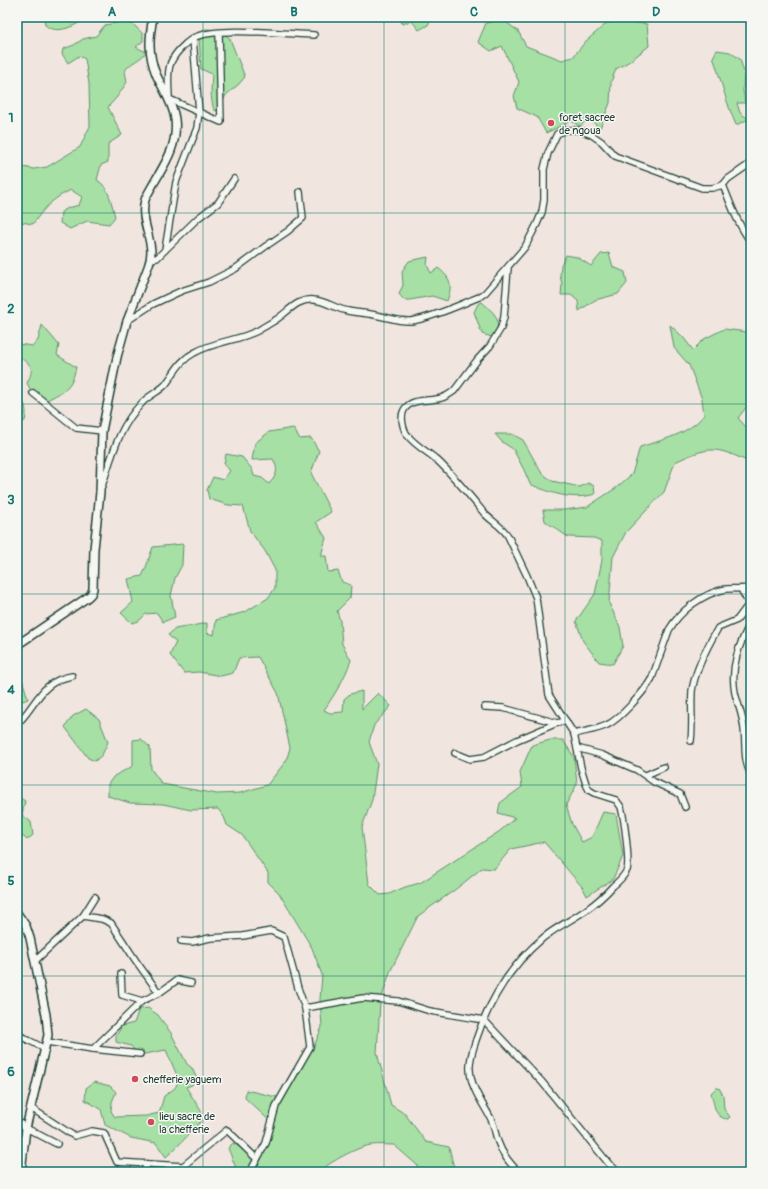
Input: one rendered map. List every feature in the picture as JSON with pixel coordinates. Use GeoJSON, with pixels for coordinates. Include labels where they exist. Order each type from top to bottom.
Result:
{"type":"FeatureCollection","features":[{"type":"Feature","properties":{"kind":"main road"},"geometry":{"type":"LineString","coordinates":[[17,645],[91,594],[93,589],[94,549],[100,492],[102,431],[112,378],[128,321],[150,259],[150,244],[144,211],[145,201],[174,144],[175,118],[156,74],[151,55],[150,37],[153,17]]}},
{"type":"Feature","properties":{"kind":"main road"},"geometry":{"type":"LineString","coordinates":[[17,913],[26,926],[35,961],[46,1015],[48,1035],[26,1128],[21,1172]]}},
{"type":"Feature","properties":{"kind":"street"},"geometry":{"type":"LineString","coordinates":[[219,33],[221,122],[168,99],[169,66],[177,52],[193,38],[210,33],[233,32],[314,35]]}},
{"type":"Feature","properties":{"kind":"street"},"geometry":{"type":"LineString","coordinates":[[165,250],[176,182],[196,128],[199,112],[193,38]]}},
{"type":"Feature","properties":{"kind":"street"},"geometry":{"type":"LineString","coordinates":[[100,492],[110,457],[122,430],[143,402],[161,388],[182,361],[193,353],[227,340],[254,332],[305,300],[314,300],[348,311],[402,321],[424,318],[479,297],[490,288],[502,272],[508,268],[525,247],[537,224],[542,212],[544,200],[544,169],[548,153],[557,134],[565,130],[576,130],[592,135],[602,142],[615,156],[702,188],[712,188],[723,185],[751,163]]}},
{"type":"Feature","properties":{"kind":"street"},"geometry":{"type":"LineString","coordinates":[[150,259],[157,258],[198,218],[218,203],[234,179]]}},
{"type":"Feature","properties":{"kind":"street"},"geometry":{"type":"LineString","coordinates":[[723,185],[743,231],[751,242]]}},
{"type":"Feature","properties":{"kind":"street"},"geometry":{"type":"LineString","coordinates":[[128,321],[153,304],[181,291],[209,282],[235,269],[288,231],[303,218],[300,192]]}},
{"type":"Feature","properties":{"kind":"street"},"geometry":{"type":"LineString","coordinates":[[508,268],[504,317],[501,328],[495,339],[454,391],[440,399],[419,401],[410,404],[404,410],[402,416],[403,422],[408,436],[437,460],[475,501],[484,513],[505,531],[508,536],[536,598],[549,695],[574,734],[581,768],[589,790],[616,800],[621,807],[628,860],[627,870],[616,884],[597,902],[556,928],[530,950],[514,968],[501,986],[479,1032],[471,1059],[471,1078],[478,1097],[494,1125],[497,1142],[509,1162],[518,1172]]}},
{"type":"Feature","properties":{"kind":"street"},"geometry":{"type":"LineString","coordinates":[[32,393],[76,428],[102,431]]}},
{"type":"Feature","properties":{"kind":"street"},"geometry":{"type":"LineString","coordinates":[[574,734],[609,725],[622,714],[643,691],[652,678],[669,630],[691,605],[719,591],[751,587]]}},
{"type":"Feature","properties":{"kind":"street"},"geometry":{"type":"LineString","coordinates":[[691,741],[692,692],[697,673],[718,628],[737,620],[750,607],[741,589]]}},
{"type":"Feature","properties":{"kind":"street"},"geometry":{"type":"LineString","coordinates":[[751,622],[738,648],[734,665],[734,680],[735,692],[744,725],[747,763],[751,774]]}},
{"type":"Feature","properties":{"kind":"street"},"geometry":{"type":"LineString","coordinates":[[17,724],[43,691],[58,680],[72,676]]}},
{"type":"Feature","properties":{"kind":"street"},"geometry":{"type":"LineString","coordinates":[[485,707],[503,708],[557,723]]}},
{"type":"Feature","properties":{"kind":"street"},"geometry":{"type":"LineString","coordinates":[[455,753],[470,759],[484,757],[517,740],[557,723],[566,721]]}},
{"type":"Feature","properties":{"kind":"street"},"geometry":{"type":"LineString","coordinates":[[577,748],[619,762],[646,775],[654,782],[680,794],[685,807]]}},
{"type":"Feature","properties":{"kind":"street"},"geometry":{"type":"LineString","coordinates":[[646,775],[664,767]]}},
{"type":"Feature","properties":{"kind":"street"},"geometry":{"type":"LineString","coordinates":[[35,961],[83,916],[94,897]]}},
{"type":"Feature","properties":{"kind":"street"},"geometry":{"type":"LineString","coordinates":[[83,916],[102,919],[111,923],[159,993]]}},
{"type":"Feature","properties":{"kind":"street"},"geometry":{"type":"LineString","coordinates":[[181,941],[192,942],[210,938],[243,936],[270,932],[284,936],[305,1008],[310,1047],[276,1106],[266,1144],[250,1172]]}},
{"type":"Feature","properties":{"kind":"street"},"geometry":{"type":"LineString","coordinates":[[121,974],[122,995],[142,1001]]}},
{"type":"Feature","properties":{"kind":"street"},"geometry":{"type":"LineString","coordinates":[[93,1049],[142,1001],[159,993],[177,980],[191,983]]}},
{"type":"Feature","properties":{"kind":"street"},"geometry":{"type":"LineString","coordinates":[[305,1008],[363,998],[398,1001],[430,1011],[484,1020],[542,1082],[609,1164],[619,1172]]}},
{"type":"Feature","properties":{"kind":"street"},"geometry":{"type":"LineString","coordinates":[[17,1033],[24,1039],[38,1044],[45,1050]]}},
{"type":"Feature","properties":{"kind":"street"},"geometry":{"type":"LineString","coordinates":[[17,1042],[24,1039]]}},
{"type":"Feature","properties":{"kind":"street"},"geometry":{"type":"LineString","coordinates":[[47,1042],[140,1054]]}},
{"type":"Feature","properties":{"kind":"street"},"geometry":{"type":"LineString","coordinates":[[31,1108],[74,1136],[92,1130],[104,1133],[117,1162],[183,1166],[227,1130],[257,1159]]}},
{"type":"Feature","properties":{"kind":"street"},"geometry":{"type":"LineString","coordinates":[[17,1115],[26,1128]]}},
{"type":"Feature","properties":{"kind":"street"},"geometry":{"type":"LineString","coordinates":[[17,1121],[26,1128],[57,1144]]}},
{"type":"Feature","properties":{"kind":"street"},"geometry":{"type":"LineString","coordinates":[[144,1172],[147,1164]]}},
{"type":"Feature","properties":{"kind":"green space"},"geometry":{"type":"Polygon","coordinates":[[[44,17],[89,17],[67,28],[56,30],[45,25],[44,17]]]}},
{"type":"Feature","properties":{"kind":"green space"},"geometry":{"type":"Polygon","coordinates":[[[403,17],[432,17],[428,25],[419,30],[412,21],[402,24],[401,20],[403,17]]]}},
{"type":"Feature","properties":{"kind":"green space"},"geometry":{"type":"Polygon","coordinates":[[[502,19],[518,31],[526,46],[562,60],[573,57],[586,41],[607,23],[620,21],[647,24],[649,46],[630,61],[616,69],[611,82],[610,103],[600,128],[589,119],[580,126],[571,121],[546,133],[537,117],[517,108],[514,96],[519,82],[502,46],[491,51],[478,42],[486,23],[502,19]]]}},
{"type":"Feature","properties":{"kind":"green space"},"geometry":{"type":"Polygon","coordinates":[[[121,22],[133,24],[143,34],[143,41],[136,47],[146,52],[141,58],[127,68],[125,71],[127,82],[108,107],[122,135],[108,144],[108,162],[101,165],[97,180],[107,191],[115,217],[109,224],[87,221],[70,229],[60,223],[61,212],[79,205],[82,197],[71,190],[59,196],[49,204],[33,224],[21,222],[17,227],[17,166],[34,169],[47,167],[80,147],[90,126],[89,84],[85,59],[79,56],[68,63],[62,54],[63,49],[74,45],[83,39],[96,36],[105,25],[121,22]]]}},
{"type":"Feature","properties":{"kind":"green space"},"geometry":{"type":"Polygon","coordinates":[[[205,29],[221,30],[230,39],[245,77],[226,95],[218,111],[214,110],[212,101],[212,74],[201,69],[199,36],[205,29]]]}},
{"type":"Feature","properties":{"kind":"green space"},"geometry":{"type":"Polygon","coordinates":[[[717,50],[730,52],[740,59],[744,72],[743,90],[745,103],[737,103],[740,113],[749,119],[736,125],[713,57],[717,50]]]}},
{"type":"Feature","properties":{"kind":"green space"},"geometry":{"type":"Polygon","coordinates":[[[609,253],[613,267],[625,272],[627,283],[618,294],[595,300],[579,311],[578,301],[571,295],[561,295],[561,265],[566,255],[577,257],[591,266],[601,254],[609,253]]]}},
{"type":"Feature","properties":{"kind":"green space"},"geometry":{"type":"Polygon","coordinates":[[[428,257],[427,265],[431,273],[438,268],[446,275],[450,282],[450,290],[447,301],[432,296],[404,300],[399,294],[403,285],[402,271],[409,261],[428,257]]]}},
{"type":"Feature","properties":{"kind":"green space"},"geometry":{"type":"Polygon","coordinates":[[[482,302],[491,310],[498,322],[496,331],[492,337],[482,334],[474,312],[478,304],[482,302]]]}},
{"type":"Feature","properties":{"kind":"green space"},"geometry":{"type":"Polygon","coordinates":[[[42,325],[59,345],[57,355],[76,367],[70,384],[63,391],[47,400],[31,391],[27,383],[31,373],[31,367],[17,356],[17,344],[33,346],[38,340],[42,325]]]}},
{"type":"Feature","properties":{"kind":"green space"},"geometry":{"type":"Polygon","coordinates":[[[670,325],[683,337],[693,350],[704,339],[724,329],[747,332],[751,341],[751,401],[738,418],[747,428],[751,429],[751,463],[729,453],[715,450],[700,452],[675,462],[664,492],[626,532],[613,557],[609,603],[620,627],[623,646],[613,664],[599,662],[583,641],[576,621],[595,594],[602,560],[602,541],[594,538],[568,537],[545,521],[543,510],[564,510],[587,507],[616,488],[632,474],[640,447],[683,432],[698,422],[704,415],[702,399],[689,365],[674,348],[670,325]]]}},
{"type":"Feature","properties":{"kind":"green space"},"geometry":{"type":"Polygon","coordinates":[[[17,392],[22,399],[26,413],[25,421],[17,423],[17,392]]]}},
{"type":"Feature","properties":{"kind":"green space"},"geometry":{"type":"Polygon","coordinates":[[[293,428],[300,439],[311,438],[319,451],[311,473],[331,512],[316,522],[326,538],[321,556],[326,556],[328,572],[338,571],[342,582],[351,585],[350,598],[337,611],[340,621],[342,644],[351,660],[339,686],[324,710],[330,713],[343,712],[344,699],[350,694],[362,691],[362,709],[378,693],[391,706],[374,725],[369,742],[377,764],[372,800],[362,827],[369,884],[380,895],[389,894],[405,887],[420,883],[500,831],[515,818],[498,813],[500,803],[522,787],[520,772],[532,745],[550,740],[563,740],[574,757],[577,784],[566,805],[572,824],[582,842],[592,837],[603,812],[616,814],[623,856],[613,879],[587,896],[583,888],[544,842],[511,849],[494,869],[482,868],[418,916],[390,972],[380,1003],[377,1053],[391,1105],[405,1114],[426,1142],[449,1147],[455,1172],[419,1172],[417,1165],[394,1145],[372,1145],[359,1148],[329,1164],[318,1172],[234,1172],[236,1168],[228,1148],[233,1143],[251,1154],[263,1147],[273,1124],[245,1098],[246,1090],[281,1098],[314,1046],[322,1027],[320,999],[322,975],[312,948],[279,893],[268,882],[268,873],[242,835],[227,825],[224,817],[218,809],[191,810],[163,804],[130,803],[108,796],[108,784],[114,776],[133,766],[133,740],[141,739],[150,747],[151,769],[162,784],[217,794],[240,793],[267,785],[286,761],[290,748],[278,693],[258,657],[239,658],[233,673],[221,676],[199,672],[184,673],[170,655],[176,642],[168,635],[175,629],[207,623],[207,633],[214,635],[216,620],[245,612],[268,598],[275,588],[275,570],[265,551],[250,531],[243,506],[228,505],[209,499],[207,490],[213,477],[223,480],[230,471],[224,464],[226,454],[242,457],[252,469],[254,476],[262,478],[269,484],[274,478],[276,472],[275,463],[273,459],[252,460],[255,443],[269,432],[293,428]]]}},
{"type":"Feature","properties":{"kind":"green space"},"geometry":{"type":"Polygon","coordinates":[[[495,434],[512,434],[523,440],[541,472],[552,481],[580,487],[588,483],[594,486],[595,494],[578,497],[562,495],[530,484],[513,449],[502,442],[495,434]]]}},
{"type":"Feature","properties":{"kind":"green space"},"geometry":{"type":"Polygon","coordinates":[[[183,544],[182,565],[175,578],[171,596],[175,617],[163,622],[157,613],[146,614],[139,621],[132,623],[121,613],[133,602],[128,579],[142,576],[153,547],[183,544]]]}},
{"type":"Feature","properties":{"kind":"green space"},"geometry":{"type":"Polygon","coordinates":[[[17,662],[28,699],[17,703],[17,662]]]}},
{"type":"Feature","properties":{"kind":"green space"},"geometry":{"type":"Polygon","coordinates":[[[86,709],[99,719],[108,742],[102,755],[95,761],[88,758],[65,727],[73,716],[86,709]]]}},
{"type":"Feature","properties":{"kind":"green space"},"geometry":{"type":"Polygon","coordinates":[[[17,796],[25,801],[22,815],[31,822],[33,835],[27,840],[19,833],[17,834],[17,796]]]}},
{"type":"Feature","properties":{"kind":"green space"},"geometry":{"type":"Polygon","coordinates":[[[148,1008],[158,1015],[171,1033],[187,1064],[192,1068],[197,1079],[192,1085],[186,1087],[201,1111],[202,1120],[166,1157],[156,1143],[131,1138],[105,1125],[101,1109],[85,1100],[86,1088],[94,1082],[110,1086],[116,1092],[112,1102],[111,1111],[115,1117],[146,1116],[159,1113],[164,1096],[175,1088],[179,1080],[166,1050],[145,1054],[135,1051],[131,1046],[116,1042],[116,1036],[122,1026],[134,1023],[139,1009],[148,1008]]]}},
{"type":"Feature","properties":{"kind":"green space"},"geometry":{"type":"Polygon","coordinates":[[[716,1088],[719,1088],[723,1095],[724,1109],[730,1117],[728,1119],[720,1116],[716,1110],[711,1093],[716,1088]]]}},
{"type":"Feature","properties":{"kind":"place","name":"foret sacree de ngoua"},"geometry":{"type":"Point","coordinates":[551,123]}},
{"type":"Feature","properties":{"kind":"place","name":"chefferie yaguem"},"geometry":{"type":"Point","coordinates":[135,1079]}},
{"type":"Feature","properties":{"kind":"place","name":"lieu sacre de la chefferie"},"geometry":{"type":"Point","coordinates":[151,1122]}}]}
